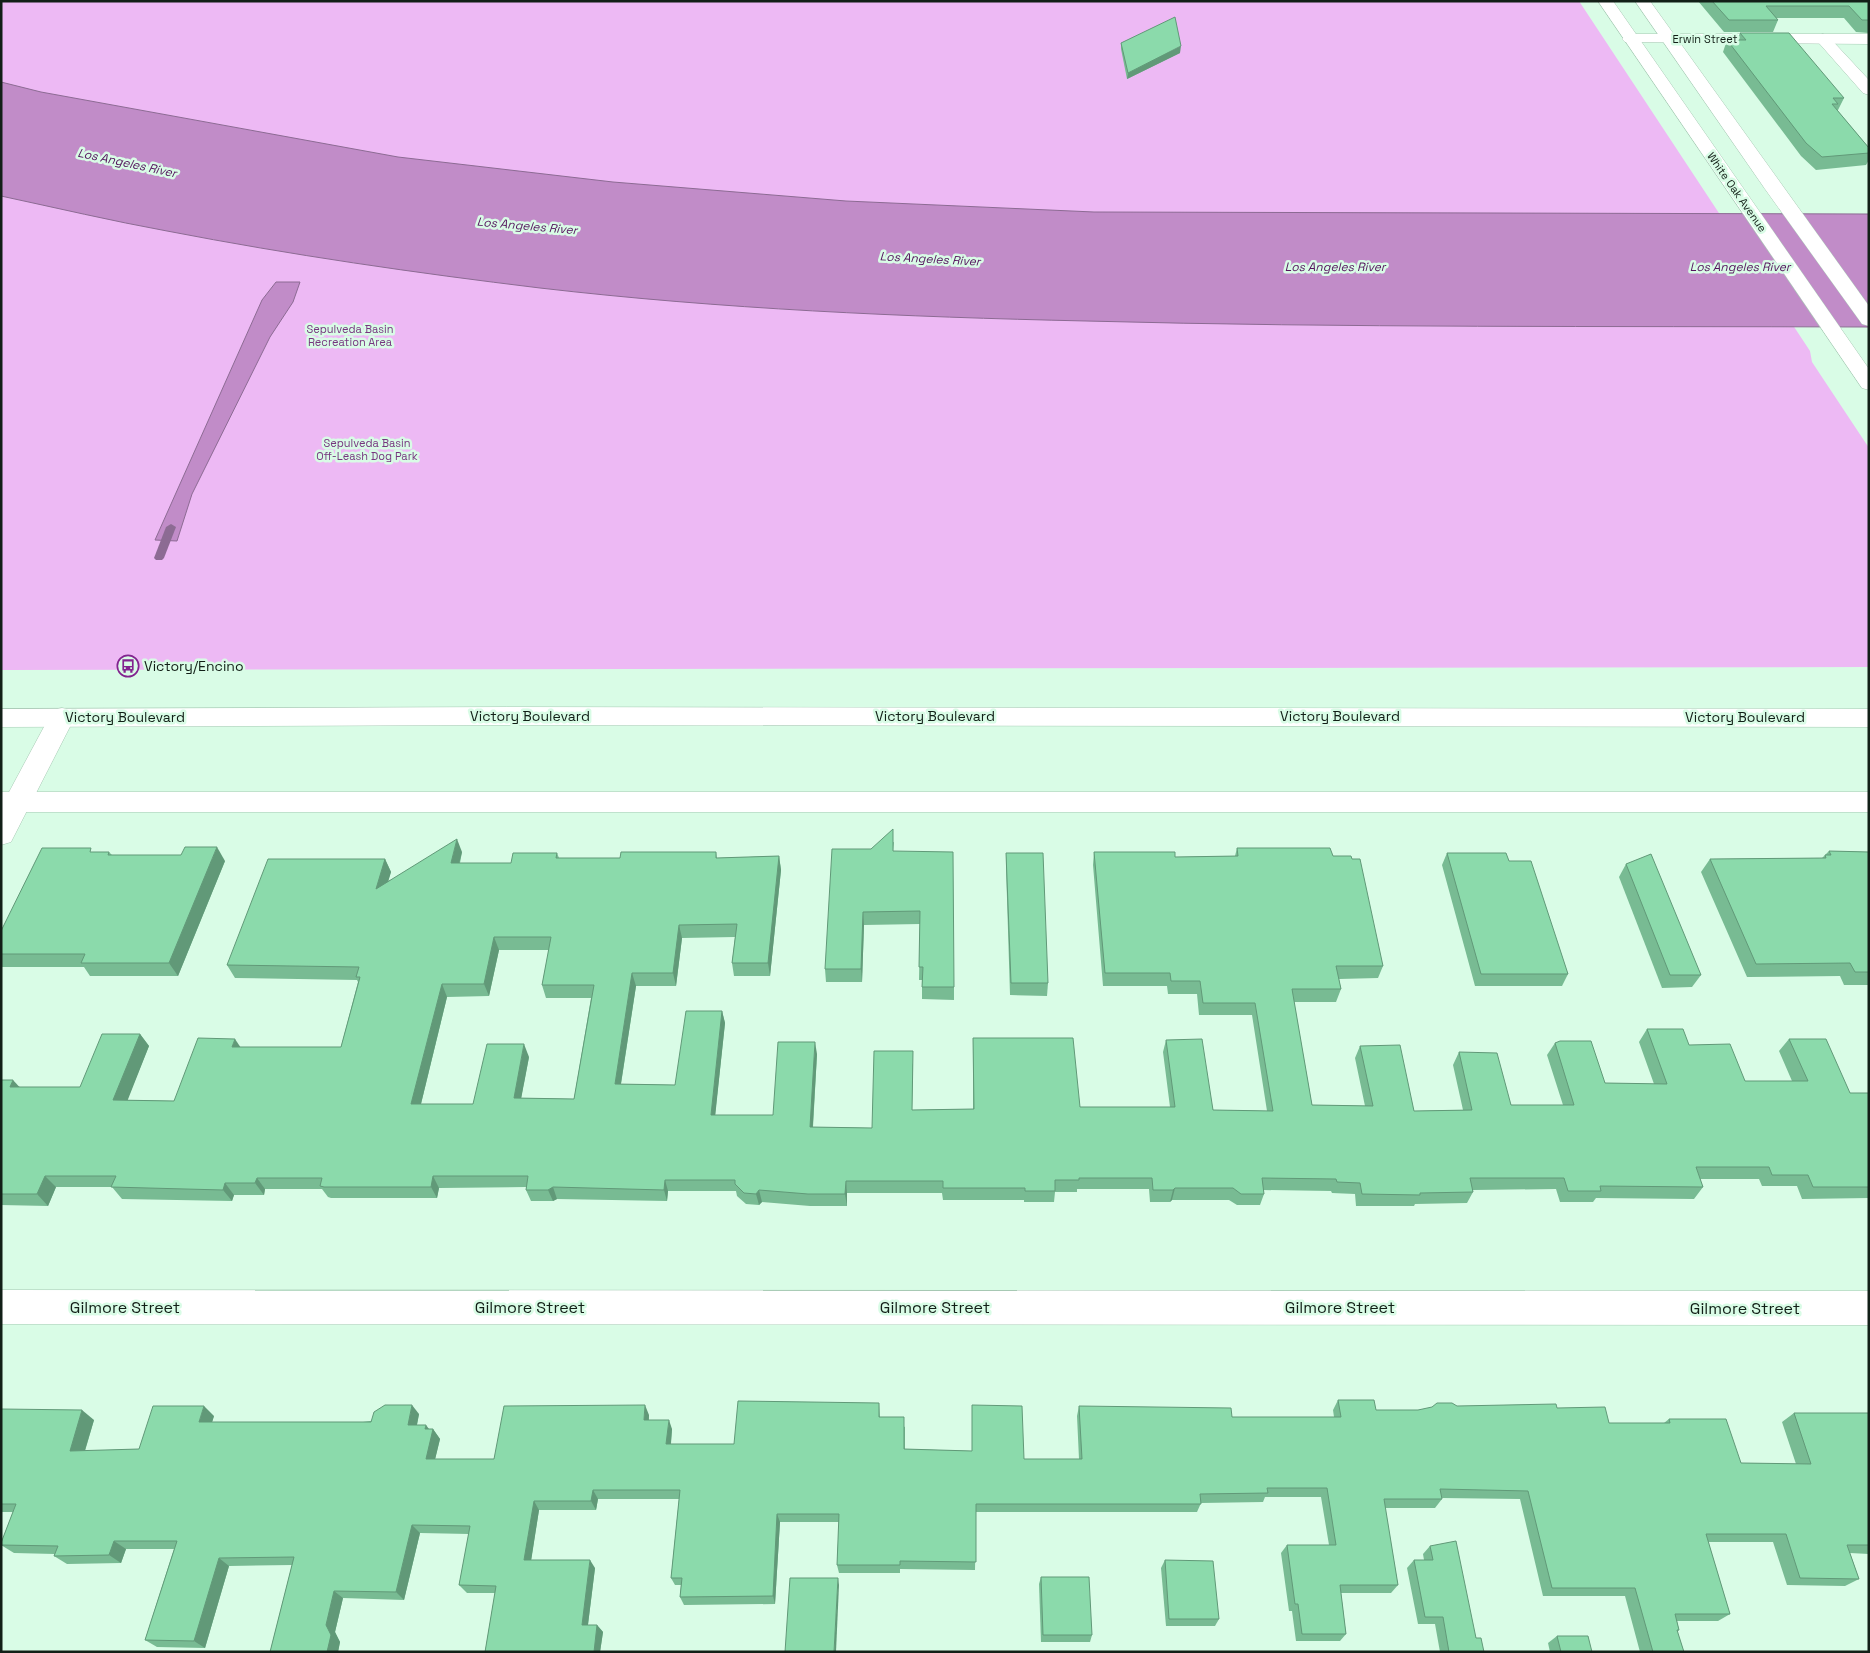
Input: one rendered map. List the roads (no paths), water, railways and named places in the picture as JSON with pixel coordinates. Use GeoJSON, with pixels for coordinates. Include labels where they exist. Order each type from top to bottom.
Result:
{"type":"FeatureCollection","features":[{"type":"Feature","properties":{"kind":"main road","name":"White Oak Avenue"},"geometry":{"type":"LineString","coordinates":[[1604,1],[1846,348],[1869,384]]}},
{"type":"Feature","properties":{"kind":"main road"},"geometry":{"type":"LineString","coordinates":[[1642,1],[1778,195],[1869,320]]}},
{"type":"Feature","properties":{"kind":"main road","name":"Erwin Street"},"geometry":{"type":"LineString","coordinates":[[1630,39],[1869,39]]}},
{"type":"Feature","properties":{"kind":"main road"},"geometry":{"type":"LineString","coordinates":[[1823,39],[1869,90]]}},
{"type":"Feature","properties":{"kind":"main road","name":"Victory Boulevard"},"geometry":{"type":"LineString","coordinates":[[1,718],[796,716],[1869,718]]}},
{"type":"Feature","properties":{"kind":"main road"},"geometry":{"type":"LineString","coordinates":[[1,834],[10,802],[62,718]]}},
{"type":"Feature","properties":{"kind":"main road"},"geometry":{"type":"LineString","coordinates":[[10,802],[1869,802]]}},
{"type":"Feature","properties":{"kind":"main road","name":"Gilmore Street"},"geometry":{"type":"LineString","coordinates":[[1,1307],[1869,1308]]}},
{"type":"Feature","properties":{"kind":"water","name":"Los Angeles River"},"geometry":{"type":"Polygon","coordinates":[[[1,82],[41,92],[398,157],[613,182],[846,201],[1094,212],[1869,214],[1869,327],[1282,325],[949,317],[744,307],[540,288],[447,276],[307,256],[214,240],[1,196],[1,82]]]}},
{"type":"Feature","properties":{"kind":"water"},"geometry":{"type":"Polygon","coordinates":[[[276,282],[300,282],[293,302],[270,337],[192,494],[177,541],[155,540],[262,300],[276,282]]]}},
{"type":"Feature","properties":{"kind":"waterway"},"geometry":{"type":"LineString","coordinates":[[159,558],[171,527]]}},
{"type":"Feature","properties":{"kind":"place","name":"Victory/Encino"},"geometry":{"type":"Point","coordinates":[128,666]}},
{"type":"Feature","properties":{"kind":"park label","name":"Sepulveda Basin Recreation Area"},"geometry":{"type":"Point","coordinates":[350,335]}},
{"type":"Feature","properties":{"kind":"park label","name":"Sepulveda Basin Off-Leash Dog Park"},"geometry":{"type":"Point","coordinates":[367,449]}}]}
